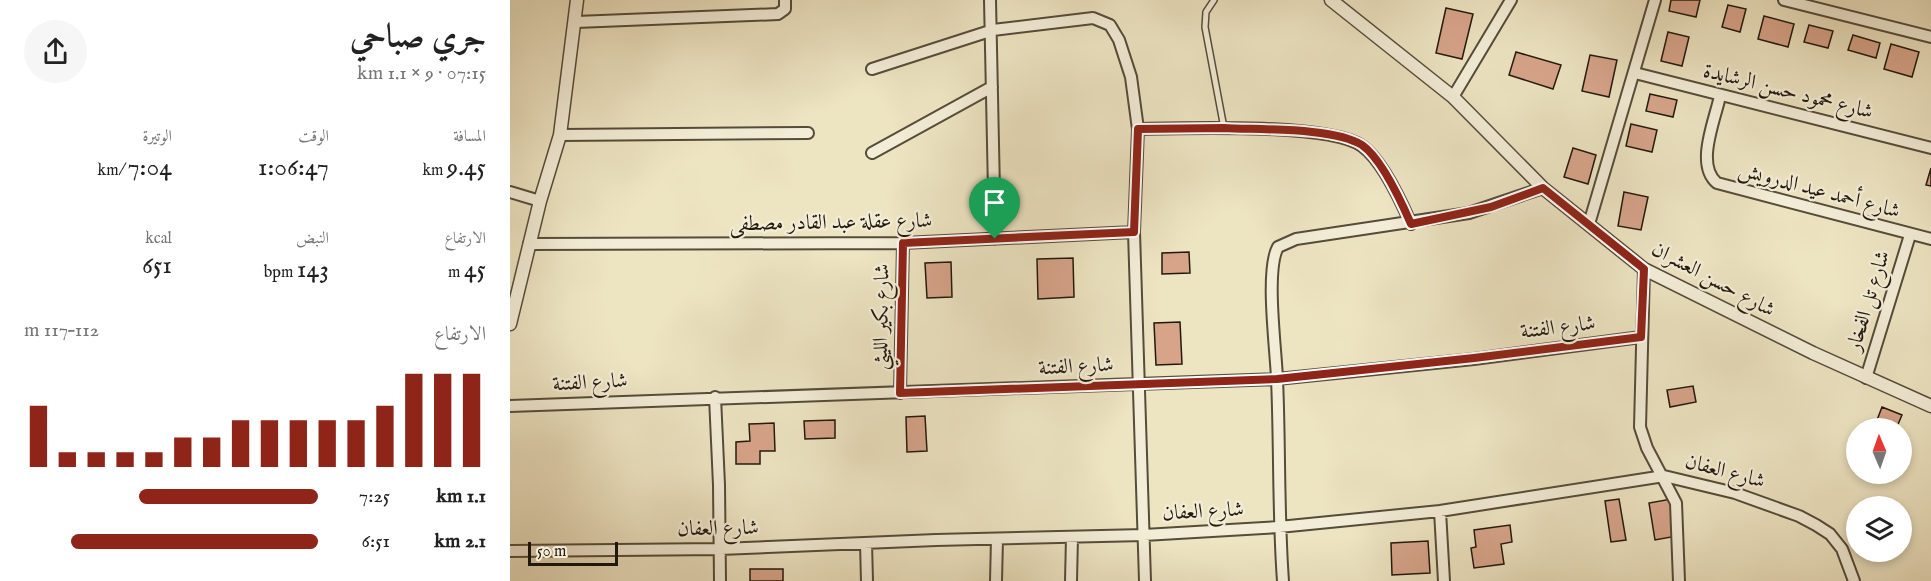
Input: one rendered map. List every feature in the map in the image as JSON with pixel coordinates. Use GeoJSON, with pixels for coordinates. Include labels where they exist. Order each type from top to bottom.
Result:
{"type":"FeatureCollection","features":[{"type":"Feature","properties":{"kind":"street"},"geometry":{"type":"LineString","coordinates":[[510,324],[540,201],[560,135],[577,0]]}},
{"type":"Feature","properties":{"kind":"street"},"geometry":{"type":"LineString","coordinates":[[576,22],[778,14],[785,9],[785,0]]}},
{"type":"Feature","properties":{"kind":"street"},"geometry":{"type":"LineString","coordinates":[[990,0],[993,30],[995,239]]}},
{"type":"Feature","properties":{"kind":"street","name":"شارع حسن العشران"},"geometry":{"type":"LineString","coordinates":[[1331,0],[1454,97],[1543,188],[1644,269],[1866,378],[1931,406]]}},
{"type":"Feature","properties":{"kind":"street"},"geometry":{"type":"LineString","coordinates":[[1454,97],[1511,0]]}},
{"type":"Feature","properties":{"kind":"street"},"geometry":{"type":"LineString","coordinates":[[1589,224],[1655,0]]}},
{"type":"Feature","properties":{"kind":"street"},"geometry":{"type":"LineString","coordinates":[[1784,0],[1931,37]]}},
{"type":"Feature","properties":{"kind":"street"},"geometry":{"type":"LineString","coordinates":[[872,69],[993,30],[1082,18],[1104,21],[1114,30],[1128,64],[1138,129],[1134,232],[1145,581]]}},
{"type":"Feature","properties":{"kind":"street","name":"شارع محمود حسن الرشايدة"},"geometry":{"type":"LineString","coordinates":[[1635,73],[1931,148]]}},
{"type":"Feature","properties":{"kind":"street"},"geometry":{"type":"LineString","coordinates":[[872,153],[992,87]]}},
{"type":"Feature","properties":{"kind":"street","name":"شارع أحمد عيد الدرويش"},"geometry":{"type":"LineString","coordinates":[[1720,96],[1707,157],[1711,178],[1717,183],[1931,239]]}},
{"type":"Feature","properties":{"kind":"street"},"geometry":{"type":"LineString","coordinates":[[1138,129],[1224,128],[1327,134],[1352,140],[1373,157],[1400,200],[1411,224]]}},
{"type":"Feature","properties":{"kind":"street"},"geometry":{"type":"LineString","coordinates":[[560,135],[808,133]]}},
{"type":"Feature","properties":{"kind":"street"},"geometry":{"type":"LineString","coordinates":[[1283,581],[1279,527],[1277,379],[1272,266],[1278,247],[1296,239],[1411,224],[1491,207],[1543,188]]}},
{"type":"Feature","properties":{"kind":"street"},"geometry":{"type":"LineString","coordinates":[[510,192],[540,201]]}},
{"type":"Feature","properties":{"kind":"street","name":"شارع عقلة عبد القادر مصطفى"},"geometry":{"type":"LineString","coordinates":[[529,244],[903,243],[1134,232]]}},
{"type":"Feature","properties":{"kind":"street","name":"شارع تل الفخار"},"geometry":{"type":"LineString","coordinates":[[1866,378],[1910,235]]}},
{"type":"Feature","properties":{"kind":"street","name":"شارع بكير الليثي"},"geometry":{"type":"LineString","coordinates":[[900,393],[903,243]]}},
{"type":"Feature","properties":{"kind":"street"},"geometry":{"type":"LineString","coordinates":[[1644,269],[1640,427],[1647,448],[1664,476],[1676,503],[1679,581]]}},
{"type":"Feature","properties":{"kind":"street","name":"شارع الفتنة"},"geometry":{"type":"LineString","coordinates":[[510,406],[1277,379],[1462,360],[1641,337]]}},
{"type":"Feature","properties":{"kind":"street"},"geometry":{"type":"LineString","coordinates":[[715,397],[720,581]]}},
{"type":"Feature","properties":{"kind":"street","name":"شارع العفان"},"geometry":{"type":"LineString","coordinates":[[510,551],[720,549],[1144,535],[1279,527],[1440,511],[1664,476],[1735,493],[1799,516],[1830,534],[1842,549],[1854,581]]}},
{"type":"Feature","properties":{"kind":"street"},"geometry":{"type":"LineString","coordinates":[[1440,511],[1444,581]]}},
{"type":"Feature","properties":{"kind":"street"},"geometry":{"type":"LineString","coordinates":[[1071,581],[1072,537]]}},
{"type":"Feature","properties":{"kind":"street"},"geometry":{"type":"LineString","coordinates":[[996,581],[997,539]]}},
{"type":"Feature","properties":{"kind":"street"},"geometry":{"type":"LineString","coordinates":[[866,543],[867,581]]}},
{"type":"Feature","properties":{"kind":"lane"},"geometry":{"type":"LineString","coordinates":[[1214,0],[1206,12],[1205,27],[1224,128]]}},
{"type":"Feature","properties":{"kind":"building"},"geometry":{"type":"Polygon","coordinates":[[[1671,0],[1700,0],[1696,17],[1669,11],[1671,0]]]}},
{"type":"Feature","properties":{"kind":"building"},"geometry":{"type":"Polygon","coordinates":[[[1728,5],[1746,9],[1740,32],[1722,27],[1728,5]]]}},
{"type":"Feature","properties":{"kind":"building"},"geometry":{"type":"Polygon","coordinates":[[[1446,8],[1473,14],[1462,59],[1436,53],[1446,8]]]}},
{"type":"Feature","properties":{"kind":"building"},"geometry":{"type":"Polygon","coordinates":[[[1764,16],[1794,24],[1788,47],[1758,39],[1764,16]]]}},
{"type":"Feature","properties":{"kind":"building"},"geometry":{"type":"Polygon","coordinates":[[[1809,25],[1833,31],[1828,48],[1804,42],[1809,25]]]}},
{"type":"Feature","properties":{"kind":"building"},"geometry":{"type":"Polygon","coordinates":[[[1668,32],[1689,37],[1682,66],[1661,61],[1668,32]]]}},
{"type":"Feature","properties":{"kind":"building"},"geometry":{"type":"Polygon","coordinates":[[[1853,35],[1880,43],[1876,58],[1848,50],[1853,35]]]}},
{"type":"Feature","properties":{"kind":"building"},"geometry":{"type":"Polygon","coordinates":[[[1891,44],[1919,52],[1912,77],[1884,69],[1891,44]]]}},
{"type":"Feature","properties":{"kind":"building"},"geometry":{"type":"Polygon","coordinates":[[[1516,52],[1561,65],[1553,89],[1509,75],[1516,52]]]}},
{"type":"Feature","properties":{"kind":"building"},"geometry":{"type":"Polygon","coordinates":[[[1590,55],[1617,60],[1609,97],[1582,91],[1590,55]]]}},
{"type":"Feature","properties":{"kind":"building"},"geometry":{"type":"Polygon","coordinates":[[[1650,94],[1677,100],[1673,117],[1646,111],[1650,94]]]}},
{"type":"Feature","properties":{"kind":"building"},"geometry":{"type":"Polygon","coordinates":[[[1631,124],[1657,130],[1652,152],[1626,146],[1631,124]]]}},
{"type":"Feature","properties":{"kind":"building"},"geometry":{"type":"Polygon","coordinates":[[[1573,148],[1596,155],[1588,184],[1564,177],[1573,148]]]}},
{"type":"Feature","properties":{"kind":"building"},"geometry":{"type":"Polygon","coordinates":[[[1931,168],[1931,186],[1926,185],[1931,168]]]}},
{"type":"Feature","properties":{"kind":"building"},"geometry":{"type":"Polygon","coordinates":[[[1624,192],[1648,197],[1641,230],[1618,226],[1624,192]]]}},
{"type":"Feature","properties":{"kind":"building"},"geometry":{"type":"Polygon","coordinates":[[[1189,252],[1190,273],[1162,274],[1162,253],[1189,252]]]}},
{"type":"Feature","properties":{"kind":"building"},"geometry":{"type":"Polygon","coordinates":[[[1073,258],[1074,297],[1038,299],[1037,259],[1073,258]]]}},
{"type":"Feature","properties":{"kind":"building"},"geometry":{"type":"Polygon","coordinates":[[[951,262],[952,297],[927,298],[925,263],[951,262]]]}},
{"type":"Feature","properties":{"kind":"building"},"geometry":{"type":"Polygon","coordinates":[[[1180,322],[1182,364],[1156,365],[1154,323],[1180,322]]]}},
{"type":"Feature","properties":{"kind":"building"},"geometry":{"type":"Polygon","coordinates":[[[1693,386],[1696,402],[1670,407],[1667,390],[1693,386]]]}},
{"type":"Feature","properties":{"kind":"building"},"geometry":{"type":"Polygon","coordinates":[[[1882,407],[1902,415],[1901,418],[1878,418],[1882,407]]]}},
{"type":"Feature","properties":{"kind":"building"},"geometry":{"type":"Polygon","coordinates":[[[925,416],[927,451],[907,452],[906,417],[925,416]]]}},
{"type":"Feature","properties":{"kind":"building"},"geometry":{"type":"Polygon","coordinates":[[[835,420],[835,438],[805,439],[804,421],[835,420]]]}},
{"type":"Feature","properties":{"kind":"building"},"geometry":{"type":"Polygon","coordinates":[[[774,423],[775,451],[760,451],[760,464],[736,464],[736,442],[750,441],[749,424],[774,423]]]}},
{"type":"Feature","properties":{"kind":"building"},"geometry":{"type":"Polygon","coordinates":[[[1619,499],[1626,540],[1611,542],[1605,501],[1619,499]]]}},
{"type":"Feature","properties":{"kind":"building"},"geometry":{"type":"Polygon","coordinates":[[[1671,499],[1677,536],[1655,540],[1649,503],[1671,499]]]}},
{"type":"Feature","properties":{"kind":"building"},"geometry":{"type":"Polygon","coordinates":[[[1510,525],[1512,542],[1501,544],[1504,564],[1474,568],[1471,548],[1476,547],[1474,530],[1510,525]]]}},
{"type":"Feature","properties":{"kind":"building"},"geometry":{"type":"Polygon","coordinates":[[[1428,541],[1430,573],[1392,575],[1391,543],[1428,541]]]}},
{"type":"Feature","properties":{"kind":"building"},"geometry":{"type":"Polygon","coordinates":[[[750,569],[783,569],[783,581],[750,581],[750,569]]]}},
{"type":"Feature","properties":{"kind":"route"},"geometry":{"type":"LineString","coordinates":[[1224,128],[1341,136],[1364,147],[1373,157],[1400,200],[1411,224],[1491,207],[1543,188],[1644,269],[1641,337],[1357,372],[1277,379],[900,393],[903,243],[995,239],[1134,232],[1138,129],[1224,128]]}}]}
